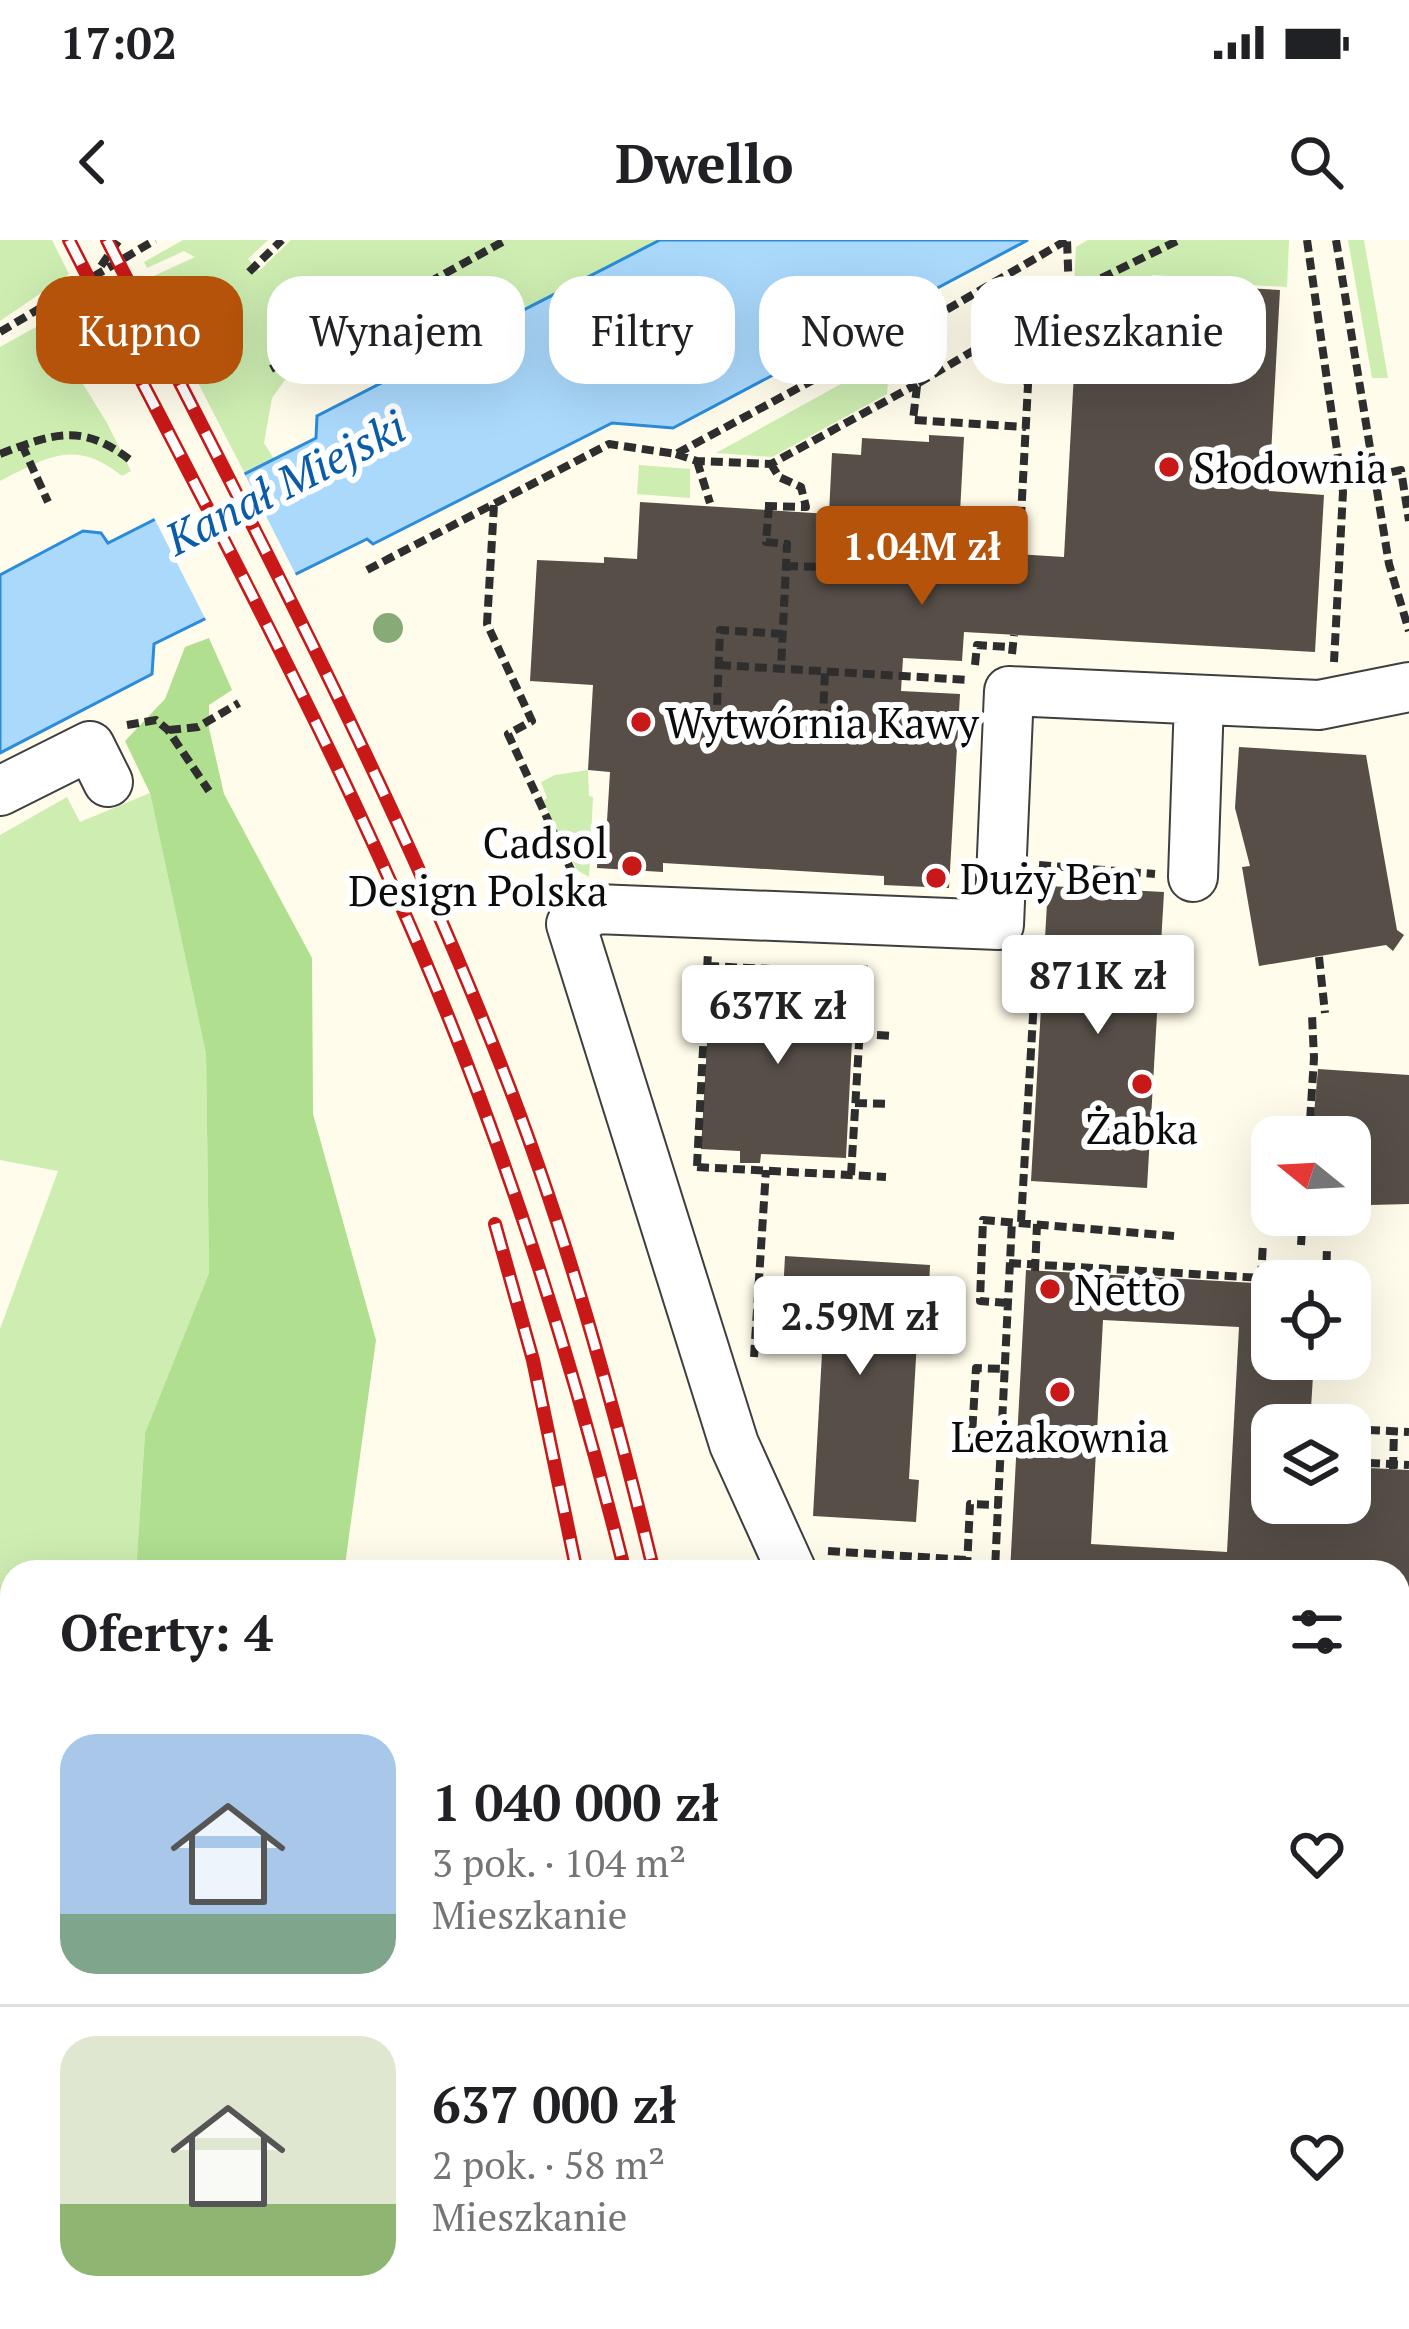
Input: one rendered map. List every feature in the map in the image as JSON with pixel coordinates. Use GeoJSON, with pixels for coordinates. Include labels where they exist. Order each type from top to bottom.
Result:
{"type":"FeatureCollection","features":[{"type":"Feature","properties":{"kind":"street"},"geometry":{"type":"LineString","coordinates":[[787,1560],[734,1444],[571,924],[596,910],[999,925],[1029,872],[1009,691],[1319,705],[1409,687]]}},
{"type":"Feature","properties":{"kind":"street"},"geometry":{"type":"LineString","coordinates":[[1193,877],[1199,700]]}},
{"type":"Feature","properties":{"kind":"street"},"geometry":{"type":"LineString","coordinates":[[0,791],[90,746],[108,782]]}},
{"type":"Feature","properties":{"kind":"path"},"geometry":{"type":"LineString","coordinates":[[96,272],[119,240]]}},
{"type":"Feature","properties":{"kind":"path"},"geometry":{"type":"LineString","coordinates":[[0,332],[155,240]]}},
{"type":"Feature","properties":{"kind":"path"},"geometry":{"type":"LineString","coordinates":[[249,272],[282,240]]}},
{"type":"Feature","properties":{"kind":"path"},"geometry":{"type":"LineString","coordinates":[[440,276],[506,240]]}},
{"type":"Feature","properties":{"kind":"path"},"geometry":{"type":"LineString","coordinates":[[1067,240],[1068,276]]}},
{"type":"Feature","properties":{"kind":"path"},"geometry":{"type":"LineString","coordinates":[[947,311],[1067,240]]}},
{"type":"Feature","properties":{"kind":"path"},"geometry":{"type":"LineString","coordinates":[[1106,276],[1179,240]]}},
{"type":"Feature","properties":{"kind":"path"},"geometry":{"type":"LineString","coordinates":[[1307,240],[1343,492],[1332,653],[1339,701]]}},
{"type":"Feature","properties":{"kind":"path"},"geometry":{"type":"LineString","coordinates":[[1336,240],[1389,564],[1409,631]]}},
{"type":"Feature","properties":{"kind":"path"},"geometry":{"type":"LineString","coordinates":[[676,454],[806,384]]}},
{"type":"Feature","properties":{"kind":"path"},"geometry":{"type":"LineString","coordinates":[[917,384],[914,420],[1026,427]]}},
{"type":"Feature","properties":{"kind":"path"},"geometry":{"type":"LineString","coordinates":[[368,570],[609,444],[697,461],[771,464],[917,384]]}},
{"type":"Feature","properties":{"kind":"path"},"geometry":{"type":"LineString","coordinates":[[1019,555],[1027,384]]}},
{"type":"Feature","properties":{"kind":"path"},"geometry":{"type":"LineString","coordinates":[[0,454],[52,436],[79,435],[107,442],[134,463]]}},
{"type":"Feature","properties":{"kind":"path"},"geometry":{"type":"LineString","coordinates":[[22,445],[48,502]]}},
{"type":"Feature","properties":{"kind":"path"},"geometry":{"type":"LineString","coordinates":[[697,461],[710,503]]}},
{"type":"Feature","properties":{"kind":"path"},"geometry":{"type":"LineString","coordinates":[[771,464],[779,477],[801,487],[807,500],[806,506],[766,506],[766,542],[787,544],[781,669]]}},
{"type":"Feature","properties":{"kind":"path"},"geometry":{"type":"LineString","coordinates":[[1374,476],[1401,470],[1409,520]]}},
{"type":"Feature","properties":{"kind":"path"},"geometry":{"type":"LineString","coordinates":[[494,503],[487,624],[532,721],[508,734],[567,866],[586,883]]}},
{"type":"Feature","properties":{"kind":"path"},"geometry":{"type":"LineString","coordinates":[[786,566],[821,567]]}},
{"type":"Feature","properties":{"kind":"path"},"geometry":{"type":"LineString","coordinates":[[782,634],[720,631],[716,733],[822,737],[825,672]]}},
{"type":"Feature","properties":{"kind":"path"},"geometry":{"type":"LineString","coordinates":[[719,665],[960,680]]}},
{"type":"Feature","properties":{"kind":"path"},"geometry":{"type":"LineString","coordinates":[[168,730],[198,727],[239,703]]}},
{"type":"Feature","properties":{"kind":"path"},"geometry":{"type":"LineString","coordinates":[[116,729],[138,720],[156,721],[168,730],[209,791]]}},
{"type":"Feature","properties":{"kind":"path"},"geometry":{"type":"LineString","coordinates":[[1029,872],[1193,877]]}},
{"type":"Feature","properties":{"kind":"path"},"geometry":{"type":"LineString","coordinates":[[696,1189],[710,914]]}},
{"type":"Feature","properties":{"kind":"path"},"geometry":{"type":"LineString","coordinates":[[851,1175],[868,919]]}},
{"type":"Feature","properties":{"kind":"path"},"geometry":{"type":"LineString","coordinates":[[995,1560],[1009,1263],[1038,934]]}},
{"type":"Feature","properties":{"kind":"path"},"geometry":{"type":"LineString","coordinates":[[1319,957],[1325,1013]]}},
{"type":"Feature","properties":{"kind":"path"},"geometry":{"type":"LineString","coordinates":[[707,966],[771,969]]}},
{"type":"Feature","properties":{"kind":"path"},"geometry":{"type":"LineString","coordinates":[[804,971],[863,974]]}},
{"type":"Feature","properties":{"kind":"path"},"geometry":{"type":"LineString","coordinates":[[1310,1116],[1312,1015]]}},
{"type":"Feature","properties":{"kind":"path"},"geometry":{"type":"LineString","coordinates":[[859,1034],[893,1036]]}},
{"type":"Feature","properties":{"kind":"path"},"geometry":{"type":"LineString","coordinates":[[855,1103],[890,1104]]}},
{"type":"Feature","properties":{"kind":"path"},"geometry":{"type":"LineString","coordinates":[[697,1166],[886,1177]]}},
{"type":"Feature","properties":{"kind":"path"},"geometry":{"type":"LineString","coordinates":[[754,1359],[766,1170]]}},
{"type":"Feature","properties":{"kind":"path"},"geometry":{"type":"LineString","coordinates":[[1007,1303],[980,1301],[983,1220],[1174,1236]]}},
{"type":"Feature","properties":{"kind":"path"},"geometry":{"type":"LineString","coordinates":[[1035,1268],[1037,1224]]}},
{"type":"Feature","properties":{"kind":"path"},"geometry":{"type":"LineString","coordinates":[[1301,1245],[1302,1236]]}},
{"type":"Feature","properties":{"kind":"path"},"geometry":{"type":"LineString","coordinates":[[1262,1260],[1263,1243]]}},
{"type":"Feature","properties":{"kind":"path"},"geometry":{"type":"LineString","coordinates":[[1327,1247],[1327,1260]]}},
{"type":"Feature","properties":{"kind":"path"},"geometry":{"type":"LineString","coordinates":[[1009,1263],[1251,1278]]}},
{"type":"Feature","properties":{"kind":"path"},"geometry":{"type":"LineString","coordinates":[[1001,1436],[972,1435],[976,1368],[1004,1370]]}},
{"type":"Feature","properties":{"kind":"path"},"geometry":{"type":"LineString","coordinates":[[1371,1430],[1409,1432]]}},
{"type":"Feature","properties":{"kind":"path"},"geometry":{"type":"LineString","coordinates":[[1390,1466],[1394,1431]]}},
{"type":"Feature","properties":{"kind":"path"},"geometry":{"type":"LineString","coordinates":[[1371,1464],[1409,1465]]}},
{"type":"Feature","properties":{"kind":"path"},"geometry":{"type":"LineString","coordinates":[[967,1560],[970,1504],[998,1505]]}},
{"type":"Feature","properties":{"kind":"path"},"geometry":{"type":"LineString","coordinates":[[795,1560],[807,1550],[921,1560]]}},
{"type":"Feature","properties":{"kind":"green space"},"geometry":{"type":"Polygon","coordinates":[[[0,240],[52,240],[69,274],[36,276],[36,296],[0,321],[0,240]]]}},
{"type":"Feature","properties":{"kind":"green space"},"geometry":{"type":"Polygon","coordinates":[[[183,240],[268,240],[248,259],[259,271],[291,240],[660,240],[589,276],[549,276],[549,296],[525,309],[525,276],[267,276],[267,384],[282,384],[272,398],[264,443],[274,459],[245,474],[199,384],[243,384],[243,276],[154,276],[195,257],[184,251],[147,268],[144,262],[183,240]]]}},
{"type":"Feature","properties":{"kind":"green space"},"geometry":{"type":"Polygon","coordinates":[[[1088,240],[1289,240],[1287,287],[1266,286],[1266,276],[1075,276],[1076,247],[1088,240]]]}},
{"type":"Feature","properties":{"kind":"green space"},"geometry":{"type":"Polygon","coordinates":[[[1348,240],[1364,240],[1388,378],[1372,378],[1348,240]]]}},
{"type":"Feature","properties":{"kind":"green space"},"geometry":{"type":"Polygon","coordinates":[[[36,327],[36,384],[83,384],[131,471],[122,476],[90,457],[61,455],[0,481],[0,347],[36,327]]]}},
{"type":"Feature","properties":{"kind":"green space"},"geometry":{"type":"Polygon","coordinates":[[[841,384],[888,384],[887,394],[772,457],[716,453],[841,384]]]}},
{"type":"Feature","properties":{"kind":"green space"},"geometry":{"type":"Polygon","coordinates":[[[639,465],[690,469],[690,498],[637,494],[639,465]]]}},
{"type":"Feature","properties":{"kind":"green space"},"geometry":{"type":"Polygon","coordinates":[[[209,638],[232,690],[209,705],[209,728],[224,794],[312,958],[313,1114],[376,1340],[346,1560],[137,1560],[145,1433],[209,1273],[206,1054],[150,793],[125,741],[165,699],[185,647],[209,638]]]}},
{"type":"Feature","properties":{"kind":"green space"},"geometry":{"type":"Polygon","coordinates":[[[588,770],[589,796],[593,797],[589,877],[577,870],[543,801],[547,798],[541,782],[588,770]]]}},
{"type":"Feature","properties":{"kind":"green space"},"geometry":{"type":"Polygon","coordinates":[[[150,793],[206,1054],[209,1273],[145,1433],[137,1560],[0,1560],[0,1329],[58,1171],[0,1160],[0,835],[67,797],[80,822],[150,793]]]}},
{"type":"Feature","properties":{"kind":"water","name":"Kanał Miejski"},"geometry":{"type":"Polygon","coordinates":[[[660,240],[1028,240],[947,283],[947,276],[759,276],[759,382],[673,428],[612,423],[373,544],[367,539],[154,644],[152,674],[0,753],[0,575],[83,531],[101,533],[108,543],[316,438],[317,416],[379,384],[525,384],[525,309],[549,297],[549,384],[735,384],[735,276],[590,276],[660,240]]]}},
{"type":"Feature","properties":{"kind":"pier"},"geometry":{"type":"Polygon","coordinates":[[[242,469],[298,579],[208,624],[152,514],[242,469]]]}},
{"type":"Feature","properties":{"kind":"building"},"geometry":{"type":"Polygon","coordinates":[[[1266,289],[1280,290],[1269,491],[1324,495],[1315,652],[964,632],[962,661],[903,658],[901,691],[960,694],[949,888],[884,885],[884,876],[663,863],[663,872],[597,868],[599,820],[607,821],[610,772],[588,770],[593,685],[530,681],[537,560],[604,563],[604,557],[637,559],[640,502],[829,514],[832,453],[861,455],[862,438],[929,442],[929,435],[964,437],[958,551],[970,552],[969,560],[1001,562],[1001,553],[1064,557],[1073,384],[1266,384],[1266,289]]]}},
{"type":"Feature","properties":{"kind":"building"},"geometry":{"type":"Polygon","coordinates":[[[1239,747],[1366,755],[1397,930],[1404,935],[1393,951],[1386,945],[1259,966],[1242,867],[1250,866],[1235,808],[1239,747]]]}},
{"type":"Feature","properties":{"kind":"building"},"geometry":{"type":"Polygon","coordinates":[[[1048,886],[1164,892],[1147,1188],[1031,1181],[1048,886]]]}},
{"type":"Feature","properties":{"kind":"building"},"geometry":{"type":"Polygon","coordinates":[[[711,973],[855,982],[846,1158],[761,1154],[760,1163],[740,1163],[740,1151],[701,1149],[711,973]]]}},
{"type":"Feature","properties":{"kind":"building"},"geometry":{"type":"Polygon","coordinates":[[[1318,1069],[1409,1075],[1409,1204],[1371,1205],[1371,1116],[1314,1116],[1318,1069]]]}},
{"type":"Feature","properties":{"kind":"building"},"geometry":{"type":"Polygon","coordinates":[[[785,1256],[930,1265],[928,1307],[919,1306],[909,1479],[919,1480],[916,1522],[813,1516],[822,1353],[780,1351],[785,1256]]]}},
{"type":"Feature","properties":{"kind":"building","name":"Leżakownia"},"geometry":{"type":"Polygon","coordinates":[[[1026,1270],[1251,1283],[1251,1380],[1313,1380],[1311,1404],[1251,1404],[1251,1524],[1371,1524],[1371,1468],[1409,1470],[1409,1560],[1011,1560],[1026,1270]],[[1103,1320],[1091,1544],[1227,1552],[1239,1327],[1103,1320]]]}},
{"type":"Feature","properties":{"kind":"railway"},"geometry":{"type":"LineString","coordinates":[[69,240],[286,661],[435,984],[540,1271],[622,1560]]}},
{"type":"Feature","properties":{"kind":"railway"},"geometry":{"type":"LineString","coordinates":[[107,240],[315,649],[459,962],[525,1129],[567,1254],[651,1560]]}},
{"type":"Feature","properties":{"kind":"railway"},"geometry":{"type":"LineString","coordinates":[[495,1224],[533,1360],[575,1560]]}},
{"type":"Feature","properties":{"kind":"place","name":"Słodownia"},"geometry":{"type":"Point","coordinates":[1169,467]}},
{"type":"Feature","properties":{"kind":"place","name":"Wytwórnia Kawy"},"geometry":{"type":"Point","coordinates":[641,722]}},
{"type":"Feature","properties":{"kind":"place","name":"Cadsol Design Polska"},"geometry":{"type":"Point","coordinates":[632,866]}},
{"type":"Feature","properties":{"kind":"place","name":"Duży Ben"},"geometry":{"type":"Point","coordinates":[936,878]}},
{"type":"Feature","properties":{"kind":"place","name":"Żabka"},"geometry":{"type":"Point","coordinates":[1142,1084]}},
{"type":"Feature","properties":{"kind":"place","name":"Netto"},"geometry":{"type":"Point","coordinates":[1050,1289]}},
{"type":"Feature","properties":{"kind":"place","name":"Leżakownia"},"geometry":{"type":"Point","coordinates":[1060,1392]}}]}
